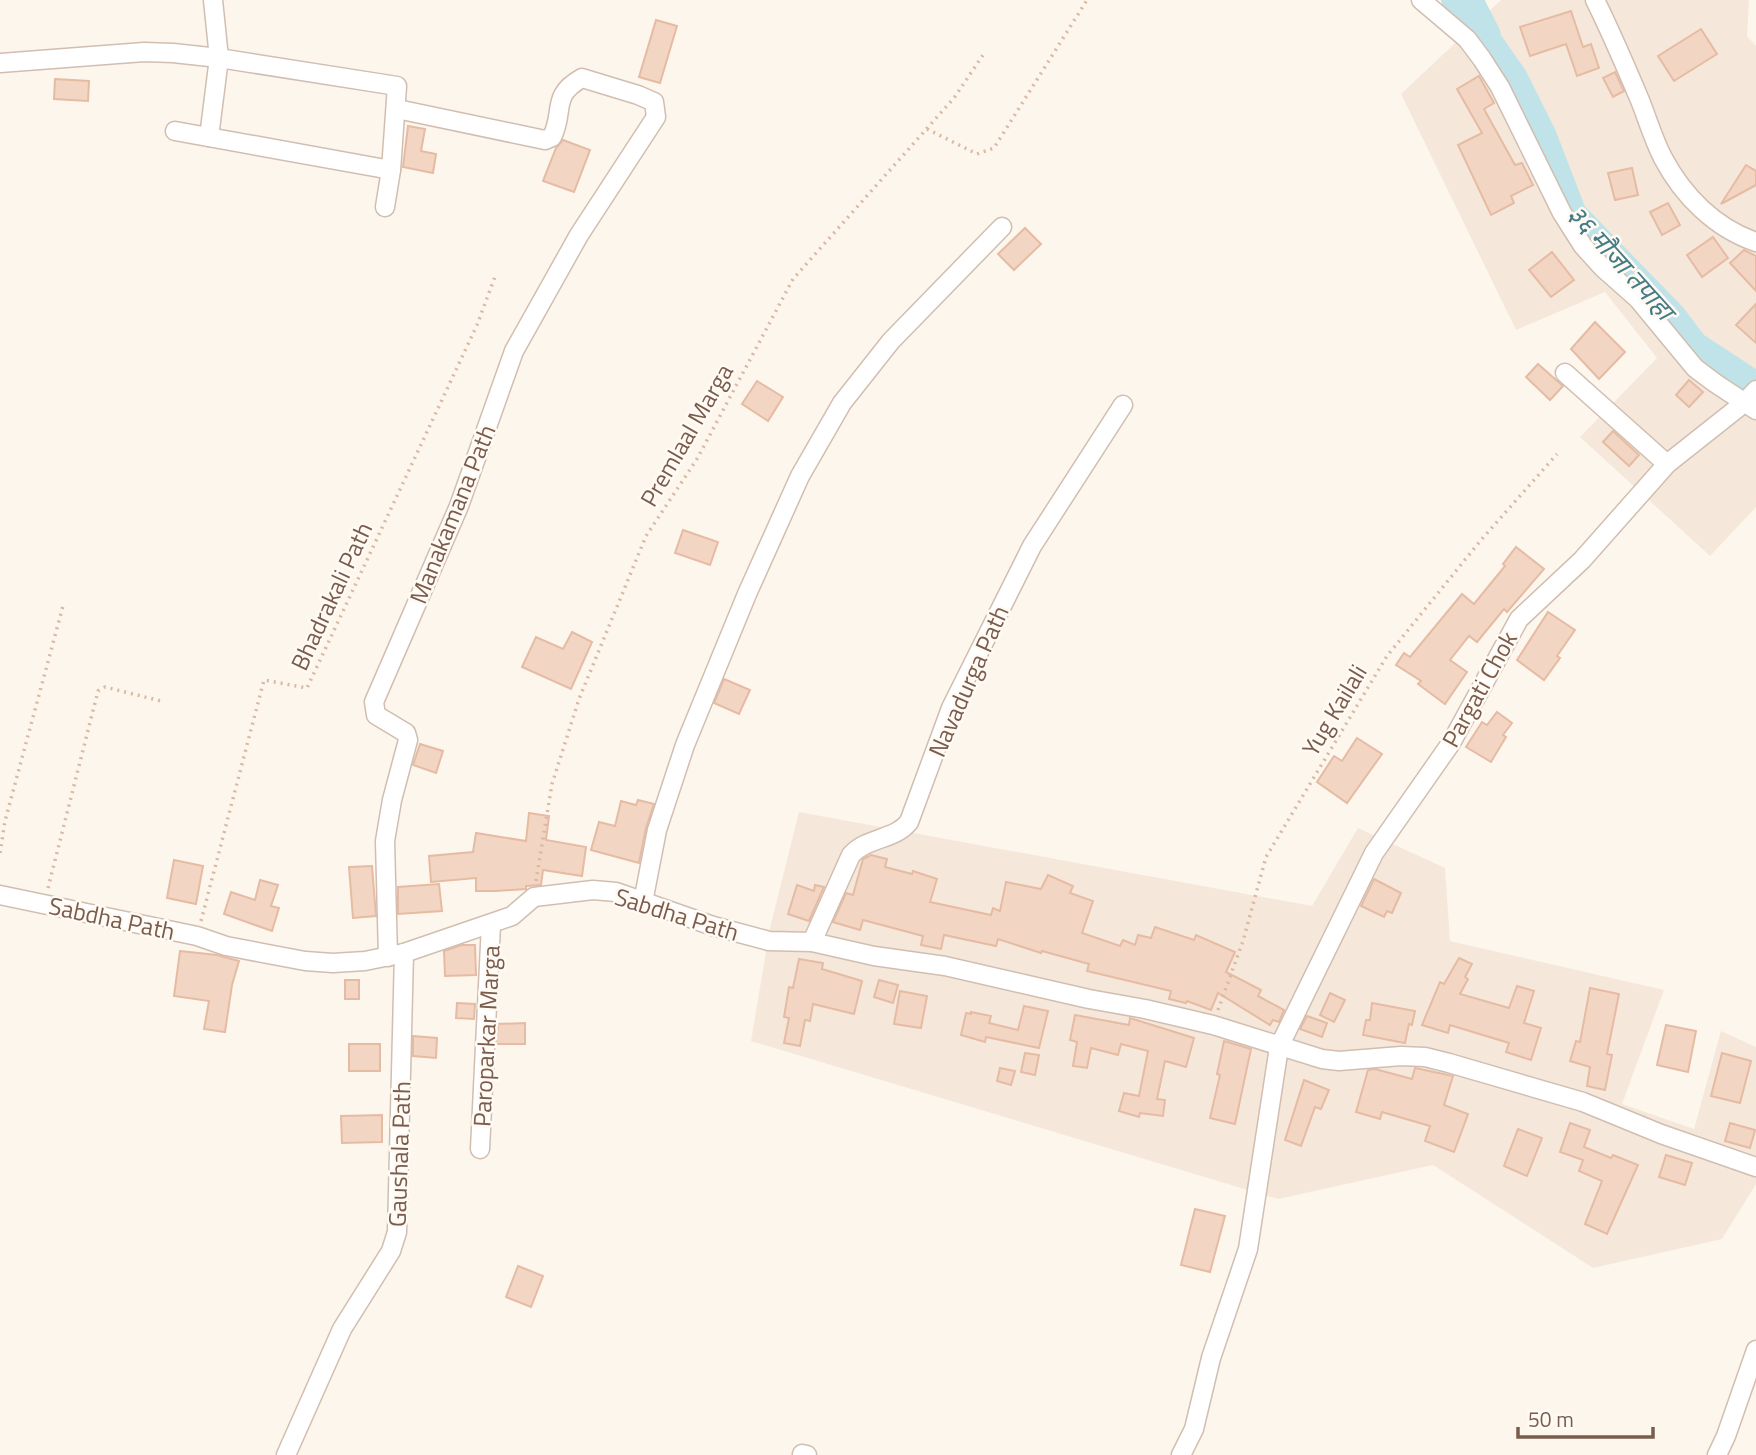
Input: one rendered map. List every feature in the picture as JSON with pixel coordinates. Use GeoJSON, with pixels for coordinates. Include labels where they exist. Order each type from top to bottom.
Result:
{"type":"FeatureCollection","features":[{"type":"Feature","properties":{"kind":"street"},"geometry":{"type":"LineString","coordinates":[[209,137],[219,58],[213,0]]}},
{"type":"Feature","properties":{"kind":"street"},"geometry":{"type":"LineString","coordinates":[[1420,0],[1467,39],[1482,59],[1500,87],[1562,213],[1583,246],[1638,299],[1695,368],[1751,400]]}},
{"type":"Feature","properties":{"kind":"street"},"geometry":{"type":"LineString","coordinates":[[1595,0],[1663,158],[1686,192],[1707,216],[1737,236],[1756,242]]}},
{"type":"Feature","properties":{"kind":"street"},"geometry":{"type":"LineString","coordinates":[[0,63],[144,52],[219,58],[397,86],[391,170],[385,206]]}},
{"type":"Feature","properties":{"kind":"street","name":"Manakamana Path"},"geometry":{"type":"LineString","coordinates":[[396,955],[385,841],[392,800],[408,740],[406,733],[376,715],[374,702],[459,506],[514,351],[579,235],[656,117],[653,102],[582,78],[571,84],[560,97],[557,126],[552,137],[545,140],[397,109]]}},
{"type":"Feature","properties":{"kind":"street"},"geometry":{"type":"LineString","coordinates":[[175,131],[391,170]]}},
{"type":"Feature","properties":{"kind":"street"},"geometry":{"type":"LineString","coordinates":[[643,902],[657,830],[685,745],[747,594],[800,476],[842,403],[891,341],[1002,227]]}},
{"type":"Feature","properties":{"kind":"street"},"geometry":{"type":"LineString","coordinates":[[1565,373],[1667,464]]}},
{"type":"Feature","properties":{"kind":"street","name":"Pargati Chok"},"geometry":{"type":"LineString","coordinates":[[1181,1455],[1194,1429],[1211,1358],[1248,1249],[1279,1047],[1374,853],[1451,743],[1519,619],[1583,560],[1667,464],[1751,400]]}},
{"type":"Feature","properties":{"kind":"street","name":"Navadurga Path"},"geometry":{"type":"LineString","coordinates":[[812,942],[852,855],[860,846],[901,830],[909,822],[951,708],[1032,546],[1123,405]]}},
{"type":"Feature","properties":{"kind":"street","name":"Sabdha Path"},"geometry":{"type":"LineString","coordinates":[[0,895],[197,936],[226,946],[305,961],[333,963],[396,955],[491,924],[512,916],[534,897],[593,890],[616,892],[713,926],[769,941],[812,942],[874,956],[945,966],[1213,1025],[1322,1059],[1339,1061],[1401,1056],[1425,1057],[1583,1102],[1661,1134],[1756,1167]]}},
{"type":"Feature","properties":{"kind":"street","name":"Paroparkar Marga"},"geometry":{"type":"LineString","coordinates":[[480,1149],[491,924]]}},
{"type":"Feature","properties":{"kind":"street","name":"Gaushala Path"},"geometry":{"type":"LineString","coordinates":[[286,1455],[342,1329],[391,1251],[397,1232],[396,955]]}},
{"type":"Feature","properties":{"kind":"street"},"geometry":{"type":"LineString","coordinates":[[1717,1455],[1756,1350]]}},
{"type":"Feature","properties":{"kind":"path"},"geometry":{"type":"LineString","coordinates":[[927,129],[977,154],[994,149],[1087,0]]}},
{"type":"Feature","properties":{"kind":"path","name":"Premlaal Marga"},"geometry":{"type":"LineString","coordinates":[[534,897],[552,784],[579,699],[646,536],[697,459],[793,279],[954,98],[985,52]]}},
{"type":"Feature","properties":{"kind":"path","name":"Bhadrakali Path"},"geometry":{"type":"LineString","coordinates":[[197,936],[264,680],[307,688],[477,324],[496,274]]}},
{"type":"Feature","properties":{"kind":"path","name":"Yug Kailali"},"geometry":{"type":"LineString","coordinates":[[1213,1025],[1244,941],[1266,857],[1387,656],[1481,540],[1557,454]]}},
{"type":"Feature","properties":{"kind":"path"},"geometry":{"type":"LineString","coordinates":[[0,853],[5,821],[63,606]]}},
{"type":"Feature","properties":{"kind":"path"},"geometry":{"type":"LineString","coordinates":[[44,904],[99,691],[105,688],[161,701]]}},
{"type":"Feature","properties":{"kind":"shaded area"},"geometry":{"type":"Polygon","coordinates":[[[1501,0],[1749,0],[1747,36],[1756,46],[1756,507],[1710,556],[1580,437],[1657,358],[1605,292],[1516,330],[1401,94],[1501,0]]]}},
{"type":"Feature","properties":{"kind":"shaded area"},"geometry":{"type":"Polygon","coordinates":[[[799,812],[1312,906],[1358,828],[1445,868],[1450,941],[1664,990],[1622,1104],[1694,1129],[1721,1031],[1756,1047],[1756,1184],[1722,1239],[1593,1268],[1433,1165],[1278,1199],[751,1041],[770,928],[799,812]]]}},
{"type":"Feature","properties":{"kind":"building"},"geometry":{"type":"Polygon","coordinates":[[[1571,11],[1583,47],[1591,44],[1599,68],[1577,76],[1566,44],[1530,56],[1520,27],[1571,11]]]}},
{"type":"Feature","properties":{"kind":"building"},"geometry":{"type":"Polygon","coordinates":[[[656,20],[677,26],[660,83],[639,77],[656,20]]]}},
{"type":"Feature","properties":{"kind":"building"},"geometry":{"type":"Polygon","coordinates":[[[1701,29],[1717,54],[1674,81],[1658,56],[1701,29]]]}},
{"type":"Feature","properties":{"kind":"building"},"geometry":{"type":"Polygon","coordinates":[[[1615,72],[1624,91],[1613,97],[1603,78],[1615,72]]]}},
{"type":"Feature","properties":{"kind":"building"},"geometry":{"type":"Polygon","coordinates":[[[1479,76],[1494,103],[1484,109],[1515,165],[1522,163],[1533,185],[1511,196],[1514,203],[1491,215],[1458,145],[1482,133],[1457,89],[1479,76]]]}},
{"type":"Feature","properties":{"kind":"building"},"geometry":{"type":"Polygon","coordinates":[[[55,79],[89,81],[88,101],[54,99],[55,79]]]}},
{"type":"Feature","properties":{"kind":"building"},"geometry":{"type":"Polygon","coordinates":[[[408,126],[425,129],[421,151],[436,154],[433,173],[403,167],[408,126]]]}},
{"type":"Feature","properties":{"kind":"building"},"geometry":{"type":"Polygon","coordinates":[[[563,140],[590,150],[574,192],[543,181],[556,148],[563,140]]]}},
{"type":"Feature","properties":{"kind":"building"},"geometry":{"type":"Polygon","coordinates":[[[1746,165],[1756,171],[1756,185],[1721,204],[1746,165]]]}},
{"type":"Feature","properties":{"kind":"building"},"geometry":{"type":"Polygon","coordinates":[[[1632,168],[1638,195],[1615,200],[1608,173],[1632,168]]]}},
{"type":"Feature","properties":{"kind":"building"},"geometry":{"type":"Polygon","coordinates":[[[1668,203],[1680,225],[1662,235],[1650,212],[1668,203]]]}},
{"type":"Feature","properties":{"kind":"building"},"geometry":{"type":"Polygon","coordinates":[[[1025,228],[1041,244],[1014,270],[998,254],[1025,228]]]}},
{"type":"Feature","properties":{"kind":"building"},"geometry":{"type":"Polygon","coordinates":[[[1713,237],[1728,258],[1702,277],[1687,255],[1713,237]]]}},
{"type":"Feature","properties":{"kind":"building"},"geometry":{"type":"Polygon","coordinates":[[[1744,250],[1756,256],[1756,291],[1730,263],[1744,250]]]}},
{"type":"Feature","properties":{"kind":"building"},"geometry":{"type":"Polygon","coordinates":[[[1552,252],[1574,280],[1551,297],[1529,270],[1552,252]]]}},
{"type":"Feature","properties":{"kind":"building"},"geometry":{"type":"Polygon","coordinates":[[[1756,304],[1756,343],[1736,325],[1756,304]]]}},
{"type":"Feature","properties":{"kind":"building"},"geometry":{"type":"Polygon","coordinates":[[[1595,322],[1625,352],[1599,379],[1571,349],[1595,322]]]}},
{"type":"Feature","properties":{"kind":"building"},"geometry":{"type":"Polygon","coordinates":[[[1538,364],[1563,386],[1550,400],[1526,377],[1538,364]]]}},
{"type":"Feature","properties":{"kind":"building"},"geometry":{"type":"Polygon","coordinates":[[[1689,380],[1703,392],[1689,407],[1676,395],[1689,380]]]}},
{"type":"Feature","properties":{"kind":"building"},"geometry":{"type":"Polygon","coordinates":[[[757,381],[783,397],[768,421],[742,404],[757,381]]]}},
{"type":"Feature","properties":{"kind":"building"},"geometry":{"type":"Polygon","coordinates":[[[1613,431],[1639,455],[1629,466],[1603,442],[1613,431]]]}},
{"type":"Feature","properties":{"kind":"building"},"geometry":{"type":"Polygon","coordinates":[[[683,530],[718,542],[710,565],[675,553],[683,530]]]}},
{"type":"Feature","properties":{"kind":"building"},"geometry":{"type":"Polygon","coordinates":[[[1516,547],[1544,569],[1507,612],[1504,609],[1477,642],[1469,636],[1450,660],[1467,672],[1445,704],[1418,684],[1421,681],[1396,665],[1404,653],[1410,657],[1462,594],[1474,604],[1505,566],[1503,564],[1516,547]]]}},
{"type":"Feature","properties":{"kind":"building"},"geometry":{"type":"Polygon","coordinates":[[[1548,612],[1575,630],[1544,680],[1517,660],[1548,612]]]}},
{"type":"Feature","properties":{"kind":"building"},"geometry":{"type":"Polygon","coordinates":[[[572,632],[592,642],[571,689],[522,667],[536,637],[563,649],[572,632]]]}},
{"type":"Feature","properties":{"kind":"building"},"geometry":{"type":"Polygon","coordinates":[[[724,679],[750,690],[739,714],[714,703],[724,679]]]}},
{"type":"Feature","properties":{"kind":"building"},"geometry":{"type":"Polygon","coordinates":[[[1497,712],[1512,723],[1503,735],[1506,737],[1491,762],[1466,747],[1482,722],[1487,725],[1497,712]]]}},
{"type":"Feature","properties":{"kind":"building"},"geometry":{"type":"Polygon","coordinates":[[[1357,738],[1382,754],[1347,803],[1317,782],[1334,756],[1342,761],[1357,738]]]}},
{"type":"Feature","properties":{"kind":"building"},"geometry":{"type":"Polygon","coordinates":[[[420,744],[443,751],[436,773],[413,765],[420,744]]]}},
{"type":"Feature","properties":{"kind":"building"},"geometry":{"type":"Polygon","coordinates":[[[638,800],[654,804],[639,863],[591,850],[599,822],[615,826],[621,801],[636,805],[638,800]]]}},
{"type":"Feature","properties":{"kind":"building"},"geometry":{"type":"Polygon","coordinates":[[[529,813],[549,816],[546,840],[586,847],[582,876],[543,870],[541,885],[496,891],[476,891],[476,878],[431,882],[429,856],[473,852],[476,833],[526,841],[529,813]]]}},
{"type":"Feature","properties":{"kind":"building"},"geometry":{"type":"Polygon","coordinates":[[[871,855],[887,859],[885,867],[912,874],[913,871],[937,879],[930,902],[991,915],[993,908],[1000,911],[1006,882],[1041,889],[1048,875],[1073,886],[1070,893],[1093,901],[1082,933],[1120,946],[1123,940],[1135,945],[1138,935],[1151,938],[1155,927],[1194,940],[1196,935],[1235,952],[1226,972],[1261,990],[1258,996],[1284,1010],[1279,1022],[1273,1020],[1270,1025],[1218,993],[1211,1010],[1187,1001],[1169,999],[1171,991],[1087,971],[1089,964],[1042,951],[1041,953],[998,939],[996,946],[944,935],[941,949],[921,945],[923,936],[863,920],[860,930],[833,922],[846,893],[853,895],[863,859],[871,855]]]}},
{"type":"Feature","properties":{"kind":"building"},"geometry":{"type":"Polygon","coordinates":[[[174,860],[203,866],[196,904],[167,898],[174,860]]]}},
{"type":"Feature","properties":{"kind":"building"},"geometry":{"type":"Polygon","coordinates":[[[372,866],[376,916],[353,918],[349,867],[372,866]]]}},
{"type":"Feature","properties":{"kind":"building"},"geometry":{"type":"Polygon","coordinates":[[[1374,879],[1401,893],[1392,913],[1387,911],[1384,917],[1361,906],[1374,879]]]}},
{"type":"Feature","properties":{"kind":"building"},"geometry":{"type":"Polygon","coordinates":[[[260,880],[278,885],[271,906],[279,908],[272,931],[224,914],[231,892],[255,900],[260,880]]]}},
{"type":"Feature","properties":{"kind":"building"},"geometry":{"type":"Polygon","coordinates":[[[439,884],[442,911],[398,914],[398,887],[439,884]]]}},
{"type":"Feature","properties":{"kind":"building"},"geometry":{"type":"Polygon","coordinates":[[[797,885],[814,891],[815,885],[824,887],[809,921],[788,914],[797,885]]]}},
{"type":"Feature","properties":{"kind":"building"},"geometry":{"type":"Polygon","coordinates":[[[462,945],[475,945],[476,975],[445,976],[444,951],[462,945]]]}},
{"type":"Feature","properties":{"kind":"building"},"geometry":{"type":"Polygon","coordinates":[[[180,951],[217,955],[239,961],[232,985],[225,1032],[204,1029],[209,1001],[174,996],[180,951]]]}},
{"type":"Feature","properties":{"kind":"building"},"geometry":{"type":"Polygon","coordinates":[[[1459,958],[1472,964],[1460,994],[1509,1008],[1517,986],[1534,991],[1524,1023],[1541,1028],[1531,1060],[1506,1052],[1509,1043],[1450,1025],[1448,1033],[1422,1025],[1440,982],[1444,984],[1459,958]]]}},
{"type":"Feature","properties":{"kind":"building"},"geometry":{"type":"Polygon","coordinates":[[[799,959],[823,963],[822,969],[862,981],[854,1014],[813,1004],[810,1021],[805,1020],[800,1046],[784,1043],[789,1018],[784,1017],[789,987],[793,988],[799,959]]]}},
{"type":"Feature","properties":{"kind":"building"},"geometry":{"type":"Polygon","coordinates":[[[345,980],[359,980],[359,999],[345,999],[345,980]]]}},
{"type":"Feature","properties":{"kind":"building"},"geometry":{"type":"Polygon","coordinates":[[[879,980],[898,985],[893,1003],[874,997],[879,980]]]}},
{"type":"Feature","properties":{"kind":"building"},"geometry":{"type":"Polygon","coordinates":[[[1590,988],[1619,994],[1607,1054],[1612,1055],[1605,1090],[1587,1086],[1590,1067],[1570,1061],[1576,1041],[1580,1042],[1590,988]]]}},
{"type":"Feature","properties":{"kind":"building"},"geometry":{"type":"Polygon","coordinates":[[[900,991],[927,996],[921,1028],[894,1024],[900,991]]]}},
{"type":"Feature","properties":{"kind":"building"},"geometry":{"type":"Polygon","coordinates":[[[1330,993],[1345,1000],[1334,1022],[1320,1015],[1330,993]]]}},
{"type":"Feature","properties":{"kind":"building"},"geometry":{"type":"Polygon","coordinates":[[[457,1003],[475,1004],[474,1019],[456,1018],[457,1003]]]}},
{"type":"Feature","properties":{"kind":"building"},"geometry":{"type":"Polygon","coordinates":[[[1372,1003],[1415,1011],[1405,1043],[1363,1035],[1366,1020],[1370,1020],[1372,1003]]]}},
{"type":"Feature","properties":{"kind":"building"},"geometry":{"type":"Polygon","coordinates":[[[1024,1006],[1048,1011],[1039,1048],[986,1037],[985,1042],[961,1035],[966,1013],[971,1012],[991,1016],[989,1023],[1018,1030],[1024,1006]]]}},
{"type":"Feature","properties":{"kind":"building"},"geometry":{"type":"Polygon","coordinates":[[[1075,1015],[1129,1025],[1130,1018],[1194,1038],[1186,1067],[1165,1061],[1157,1099],[1165,1100],[1163,1116],[1140,1113],[1139,1117],[1119,1111],[1124,1093],[1139,1096],[1148,1051],[1121,1044],[1118,1055],[1091,1048],[1087,1068],[1073,1066],[1077,1042],[1070,1040],[1075,1015]]]}},
{"type":"Feature","properties":{"kind":"building"},"geometry":{"type":"Polygon","coordinates":[[[1307,1016],[1327,1023],[1322,1037],[1300,1029],[1307,1016]]]}},
{"type":"Feature","properties":{"kind":"building"},"geometry":{"type":"Polygon","coordinates":[[[525,1023],[525,1044],[496,1044],[498,1024],[525,1023]]]}},
{"type":"Feature","properties":{"kind":"building"},"geometry":{"type":"Polygon","coordinates":[[[1666,1025],[1696,1031],[1688,1072],[1657,1065],[1666,1025]]]}},
{"type":"Feature","properties":{"kind":"building"},"geometry":{"type":"Polygon","coordinates":[[[413,1036],[437,1038],[436,1058],[413,1056],[413,1036]]]}},
{"type":"Feature","properties":{"kind":"building"},"geometry":{"type":"Polygon","coordinates":[[[1224,1041],[1251,1049],[1235,1124],[1210,1118],[1220,1075],[1217,1074],[1224,1041]]]}},
{"type":"Feature","properties":{"kind":"building"},"geometry":{"type":"Polygon","coordinates":[[[349,1044],[380,1044],[380,1071],[349,1071],[349,1044]]]}},
{"type":"Feature","properties":{"kind":"building"},"geometry":{"type":"Polygon","coordinates":[[[1025,1053],[1039,1055],[1035,1075],[1021,1072],[1025,1053]]]}},
{"type":"Feature","properties":{"kind":"building"},"geometry":{"type":"Polygon","coordinates":[[[1722,1053],[1751,1061],[1740,1103],[1711,1096],[1722,1053]]]}},
{"type":"Feature","properties":{"kind":"building"},"geometry":{"type":"Polygon","coordinates":[[[1000,1068],[1015,1071],[1011,1085],[997,1081],[1000,1068]]]}},
{"type":"Feature","properties":{"kind":"building"},"geometry":{"type":"Polygon","coordinates":[[[1415,1068],[1453,1076],[1444,1105],[1468,1114],[1454,1152],[1425,1141],[1430,1126],[1382,1112],[1380,1119],[1356,1112],[1368,1070],[1375,1069],[1412,1079],[1415,1068]]]}},
{"type":"Feature","properties":{"kind":"building"},"geometry":{"type":"Polygon","coordinates":[[[1304,1080],[1329,1090],[1321,1109],[1315,1107],[1301,1146],[1285,1140],[1304,1080]]]}},
{"type":"Feature","properties":{"kind":"building"},"geometry":{"type":"Polygon","coordinates":[[[382,1115],[382,1142],[342,1143],[341,1116],[382,1115]]]}},
{"type":"Feature","properties":{"kind":"building"},"geometry":{"type":"Polygon","coordinates":[[[1570,1123],[1590,1130],[1584,1147],[1638,1165],[1607,1234],[1585,1224],[1602,1181],[1579,1171],[1583,1160],[1560,1152],[1570,1123]]]}},
{"type":"Feature","properties":{"kind":"building"},"geometry":{"type":"Polygon","coordinates":[[[1730,1123],[1755,1130],[1750,1148],[1725,1141],[1730,1123]]]}},
{"type":"Feature","properties":{"kind":"building"},"geometry":{"type":"Polygon","coordinates":[[[1518,1129],[1542,1138],[1527,1176],[1504,1166],[1518,1129]]]}},
{"type":"Feature","properties":{"kind":"building"},"geometry":{"type":"Polygon","coordinates":[[[1666,1155],[1692,1163],[1685,1185],[1659,1177],[1666,1155]]]}},
{"type":"Feature","properties":{"kind":"building"},"geometry":{"type":"Polygon","coordinates":[[[1195,1209],[1225,1216],[1210,1272],[1181,1265],[1195,1209]]]}},
{"type":"Feature","properties":{"kind":"building"},"geometry":{"type":"Polygon","coordinates":[[[518,1266],[543,1276],[531,1307],[506,1297],[518,1266]]]}},
{"type":"Feature","properties":{"kind":"waterway","name":"३६ मौजा तपाहा"},"geometry":{"type":"LineString","coordinates":[[1457,0],[1512,79],[1541,137],[1571,215],[1671,318],[1693,347],[1756,388]]}},
{"type":"Feature","properties":{"kind":"waterway"},"geometry":{"type":"LineString","coordinates":[[1474,0],[1491,33],[1493,52]]}}]}
